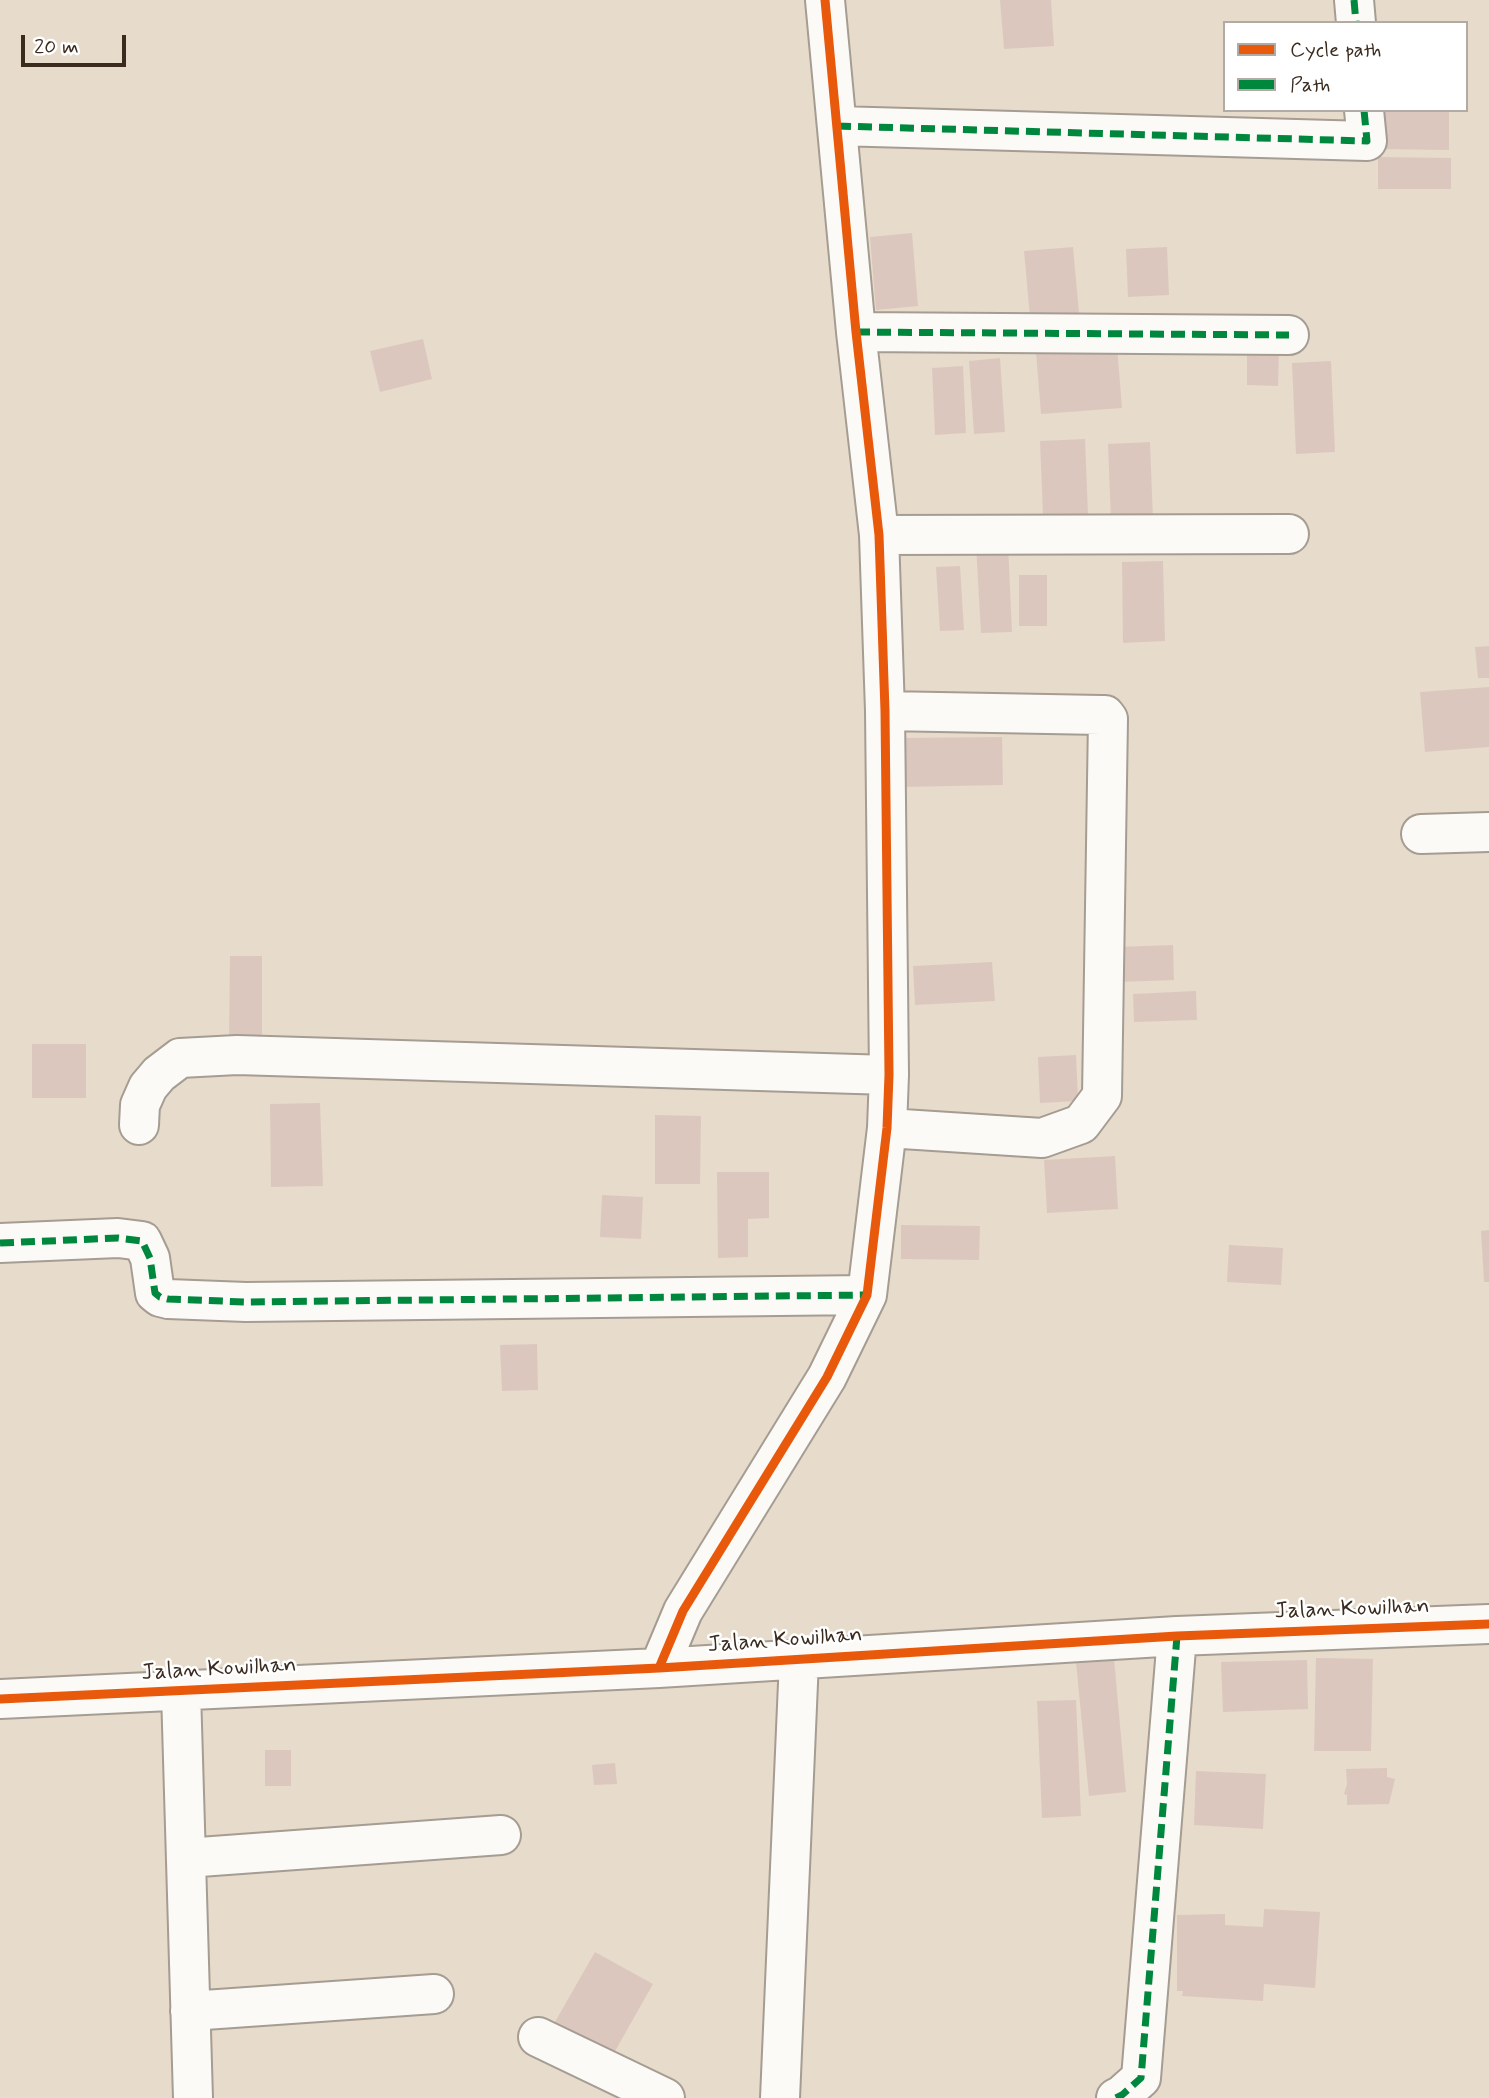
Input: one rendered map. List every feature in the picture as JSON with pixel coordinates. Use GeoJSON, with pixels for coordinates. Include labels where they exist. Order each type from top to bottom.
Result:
{"type":"FeatureCollection","features":[{"type":"Feature","properties":{"kind":"street"},"geometry":{"type":"LineString","coordinates":[[659,1668],[683,1611],[827,1377],[867,1295],[887,1128],[889,1074],[885,711],[879,534],[856,332],[825,0]]}},
{"type":"Feature","properties":{"kind":"street"},"geometry":{"type":"LineString","coordinates":[[1354,0],[1356,21]]}},
{"type":"Feature","properties":{"kind":"street"},"geometry":{"type":"LineString","coordinates":[[837,126],[1367,141],[1364,112]]}},
{"type":"Feature","properties":{"kind":"street"},"geometry":{"type":"LineString","coordinates":[[856,332],[1289,335]]}},
{"type":"Feature","properties":{"kind":"street"},"geometry":{"type":"LineString","coordinates":[[879,534],[1289,534]]}},
{"type":"Feature","properties":{"kind":"street"},"geometry":{"type":"LineString","coordinates":[[885,711],[1105,715],[1108,719],[1102,1096],[1081,1124],[1042,1138],[887,1128]]}},
{"type":"Feature","properties":{"kind":"street"},"geometry":{"type":"LineString","coordinates":[[1422,834],[1489,832]]}},
{"type":"Feature","properties":{"kind":"street"},"geometry":{"type":"LineString","coordinates":[[139,1125],[141,1105],[148,1087],[159,1074],[180,1058],[237,1055],[889,1074]]}},
{"type":"Feature","properties":{"kind":"street"},"geometry":{"type":"LineString","coordinates":[[0,1243],[118,1238],[142,1241],[150,1258],[155,1293],[168,1300],[246,1302],[867,1295]]}},
{"type":"Feature","properties":{"kind":"street","name":"Jalan Kowilhan"},"geometry":{"type":"LineString","coordinates":[[0,1699],[659,1668],[1177,1636],[1489,1624]]}},
{"type":"Feature","properties":{"kind":"street"},"geometry":{"type":"LineString","coordinates":[[1116,2098],[1141,2078],[1177,1636]]}},
{"type":"Feature","properties":{"kind":"street"},"geometry":{"type":"LineString","coordinates":[[780,2098],[799,1660]]}},
{"type":"Feature","properties":{"kind":"street"},"geometry":{"type":"LineString","coordinates":[[181,1691],[193,2098]]}},
{"type":"Feature","properties":{"kind":"street"},"geometry":{"type":"LineString","coordinates":[[186,1858],[501,1835]]}},
{"type":"Feature","properties":{"kind":"street"},"geometry":{"type":"LineString","coordinates":[[190,2011],[434,1994]]}},
{"type":"Feature","properties":{"kind":"street"},"geometry":{"type":"LineString","coordinates":[[538,2037],[665,2098]]}},
{"type":"Feature","properties":{"kind":"building"},"geometry":{"type":"Polygon","coordinates":[[[1000,0],[1051,0],[1054,46],[1004,49],[1000,0]]]}},
{"type":"Feature","properties":{"kind":"building"},"geometry":{"type":"Polygon","coordinates":[[[1380,112],[1449,112],[1449,150],[1379,149],[1380,112]]]}},
{"type":"Feature","properties":{"kind":"building"},"geometry":{"type":"Polygon","coordinates":[[[1378,157],[1451,158],[1451,189],[1378,189],[1378,157]]]}},
{"type":"Feature","properties":{"kind":"building"},"geometry":{"type":"Polygon","coordinates":[[[912,233],[918,306],[876,310],[870,237],[912,233]]]}},
{"type":"Feature","properties":{"kind":"building"},"geometry":{"type":"Polygon","coordinates":[[[1073,247],[1079,313],[1030,317],[1024,251],[1073,247]]]}},
{"type":"Feature","properties":{"kind":"building"},"geometry":{"type":"Polygon","coordinates":[[[1167,247],[1169,295],[1128,297],[1126,249],[1167,247]]]}},
{"type":"Feature","properties":{"kind":"building"},"geometry":{"type":"Polygon","coordinates":[[[423,339],[432,379],[380,392],[370,351],[423,339]]]}},
{"type":"Feature","properties":{"kind":"building"},"geometry":{"type":"Polygon","coordinates":[[[1117,346],[1122,408],[1041,414],[1036,352],[1117,346]]]}},
{"type":"Feature","properties":{"kind":"building"},"geometry":{"type":"Polygon","coordinates":[[[1247,349],[1279,349],[1278,386],[1247,385],[1247,349]]]}},
{"type":"Feature","properties":{"kind":"building"},"geometry":{"type":"Polygon","coordinates":[[[1000,358],[1005,432],[974,434],[969,361],[1000,358]]]}},
{"type":"Feature","properties":{"kind":"building"},"geometry":{"type":"Polygon","coordinates":[[[1331,361],[1335,452],[1296,454],[1292,363],[1331,361]]]}},
{"type":"Feature","properties":{"kind":"building"},"geometry":{"type":"Polygon","coordinates":[[[963,366],[966,433],[935,435],[932,368],[963,366]]]}},
{"type":"Feature","properties":{"kind":"building"},"geometry":{"type":"Polygon","coordinates":[[[1085,439],[1088,514],[1043,516],[1040,441],[1085,439]]]}},
{"type":"Feature","properties":{"kind":"building"},"geometry":{"type":"Polygon","coordinates":[[[1150,442],[1153,519],[1111,521],[1108,444],[1150,442]]]}},
{"type":"Feature","properties":{"kind":"building"},"geometry":{"type":"Polygon","coordinates":[[[1008,543],[1012,632],[981,633],[976,545],[1008,543]]]}},
{"type":"Feature","properties":{"kind":"building"},"geometry":{"type":"Polygon","coordinates":[[[1163,561],[1165,641],[1123,643],[1122,562],[1163,561]]]}},
{"type":"Feature","properties":{"kind":"building"},"geometry":{"type":"Polygon","coordinates":[[[960,566],[964,630],[940,631],[936,567],[960,566]]]}},
{"type":"Feature","properties":{"kind":"building"},"geometry":{"type":"Polygon","coordinates":[[[1019,575],[1047,575],[1047,626],[1019,626],[1019,575]]]}},
{"type":"Feature","properties":{"kind":"building"},"geometry":{"type":"Polygon","coordinates":[[[1489,646],[1489,678],[1478,678],[1475,647],[1489,646]]]}},
{"type":"Feature","properties":{"kind":"building"},"geometry":{"type":"Polygon","coordinates":[[[1489,687],[1489,747],[1425,752],[1420,692],[1489,687]]]}},
{"type":"Feature","properties":{"kind":"building"},"geometry":{"type":"Polygon","coordinates":[[[1002,737],[1003,785],[902,787],[901,738],[1002,737]]]}},
{"type":"Feature","properties":{"kind":"building"},"geometry":{"type":"Polygon","coordinates":[[[1173,945],[1174,980],[1116,982],[1115,947],[1173,945]]]}},
{"type":"Feature","properties":{"kind":"building"},"geometry":{"type":"Polygon","coordinates":[[[230,956],[262,956],[262,1040],[229,1040],[230,956]]]}},
{"type":"Feature","properties":{"kind":"building"},"geometry":{"type":"Polygon","coordinates":[[[992,962],[995,1001],[915,1005],[913,966],[992,962]]]}},
{"type":"Feature","properties":{"kind":"building"},"geometry":{"type":"Polygon","coordinates":[[[1196,991],[1197,1020],[1134,1022],[1133,994],[1196,991]]]}},
{"type":"Feature","properties":{"kind":"building"},"geometry":{"type":"Polygon","coordinates":[[[32,1044],[86,1044],[86,1098],[32,1098],[32,1044]]]}},
{"type":"Feature","properties":{"kind":"building"},"geometry":{"type":"Polygon","coordinates":[[[1076,1055],[1078,1101],[1040,1103],[1038,1057],[1076,1055]]]}},
{"type":"Feature","properties":{"kind":"building"},"geometry":{"type":"Polygon","coordinates":[[[320,1103],[323,1186],[271,1187],[270,1104],[320,1103]]]}},
{"type":"Feature","properties":{"kind":"building"},"geometry":{"type":"Polygon","coordinates":[[[655,1115],[701,1116],[700,1184],[655,1184],[655,1115]]]}},
{"type":"Feature","properties":{"kind":"building"},"geometry":{"type":"Polygon","coordinates":[[[1115,1156],[1118,1209],[1047,1213],[1044,1160],[1115,1156]]]}},
{"type":"Feature","properties":{"kind":"building"},"geometry":{"type":"Polygon","coordinates":[[[717,1172],[769,1172],[769,1218],[748,1219],[748,1257],[718,1258],[717,1172]]]}},
{"type":"Feature","properties":{"kind":"building"},"geometry":{"type":"Polygon","coordinates":[[[602,1195],[643,1197],[641,1239],[600,1237],[602,1195]]]}},
{"type":"Feature","properties":{"kind":"building"},"geometry":{"type":"Polygon","coordinates":[[[901,1225],[980,1226],[979,1260],[901,1259],[901,1225]]]}},
{"type":"Feature","properties":{"kind":"building"},"geometry":{"type":"Polygon","coordinates":[[[1489,1230],[1489,1282],[1484,1282],[1481,1231],[1489,1230]]]}},
{"type":"Feature","properties":{"kind":"building"},"geometry":{"type":"Polygon","coordinates":[[[1229,1245],[1283,1248],[1281,1285],[1227,1282],[1229,1245]]]}},
{"type":"Feature","properties":{"kind":"building"},"geometry":{"type":"Polygon","coordinates":[[[537,1344],[538,1390],[502,1391],[500,1345],[537,1344]]]}},
{"type":"Feature","properties":{"kind":"building"},"geometry":{"type":"Polygon","coordinates":[[[1114,1658],[1126,1792],[1089,1796],[1076,1662],[1114,1658]]]}},
{"type":"Feature","properties":{"kind":"building"},"geometry":{"type":"Polygon","coordinates":[[[1316,1658],[1373,1659],[1371,1751],[1314,1751],[1316,1658]]]}},
{"type":"Feature","properties":{"kind":"building"},"geometry":{"type":"Polygon","coordinates":[[[1307,1660],[1308,1709],[1223,1712],[1221,1662],[1307,1660]]]}},
{"type":"Feature","properties":{"kind":"building"},"geometry":{"type":"Polygon","coordinates":[[[1076,1700],[1081,1816],[1042,1818],[1037,1701],[1076,1700]]]}},
{"type":"Feature","properties":{"kind":"building"},"geometry":{"type":"Polygon","coordinates":[[[265,1750],[291,1750],[291,1786],[265,1786],[265,1750]]]}},
{"type":"Feature","properties":{"kind":"building"},"geometry":{"type":"Polygon","coordinates":[[[615,1763],[617,1784],[594,1785],[592,1765],[615,1763]]]}},
{"type":"Feature","properties":{"kind":"building"},"geometry":{"type":"Polygon","coordinates":[[[1387,1768],[1387,1777],[1395,1779],[1389,1804],[1347,1805],[1347,1795],[1344,1794],[1347,1784],[1346,1769],[1387,1768]]]}},
{"type":"Feature","properties":{"kind":"building"},"geometry":{"type":"Polygon","coordinates":[[[1196,1771],[1266,1774],[1263,1829],[1194,1825],[1196,1771]]]}},
{"type":"Feature","properties":{"kind":"building"},"geometry":{"type":"Polygon","coordinates":[[[1264,1909],[1320,1912],[1315,1988],[1264,1984],[1263,2001],[1182,1996],[1183,1991],[1177,1991],[1177,1915],[1225,1914],[1225,1925],[1263,1927],[1264,1909]]]}},
{"type":"Feature","properties":{"kind":"building"},"geometry":{"type":"Polygon","coordinates":[[[595,1952],[653,1984],[610,2060],[552,2027],[595,1952]]]}},
{"type":"Feature","properties":{"kind":"marked path"},"geometry":{"type":"LineString","coordinates":[[1354,0],[1356,21]]}},
{"type":"Feature","properties":{"kind":"marked path"},"geometry":{"type":"LineString","coordinates":[[837,126],[1367,141],[1364,112]]}},
{"type":"Feature","properties":{"kind":"marked path"},"geometry":{"type":"LineString","coordinates":[[856,332],[1289,335]]}},
{"type":"Feature","properties":{"kind":"marked path"},"geometry":{"type":"LineString","coordinates":[[0,1243],[118,1238],[142,1241],[150,1258],[155,1293],[168,1299],[246,1302],[867,1295]]}},
{"type":"Feature","properties":{"kind":"marked path"},"geometry":{"type":"LineString","coordinates":[[1116,2098],[1141,2078],[1177,1636]]}},
{"type":"Feature","properties":{"kind":"cycle path"},"geometry":{"type":"LineString","coordinates":[[659,1668],[683,1611],[827,1377],[867,1295],[887,1128],[889,1075],[885,711],[879,535],[856,332],[825,0]]}},
{"type":"Feature","properties":{"kind":"cycle path"},"geometry":{"type":"LineString","coordinates":[[0,1699],[659,1668],[1177,1636],[1489,1624]]}}]}
